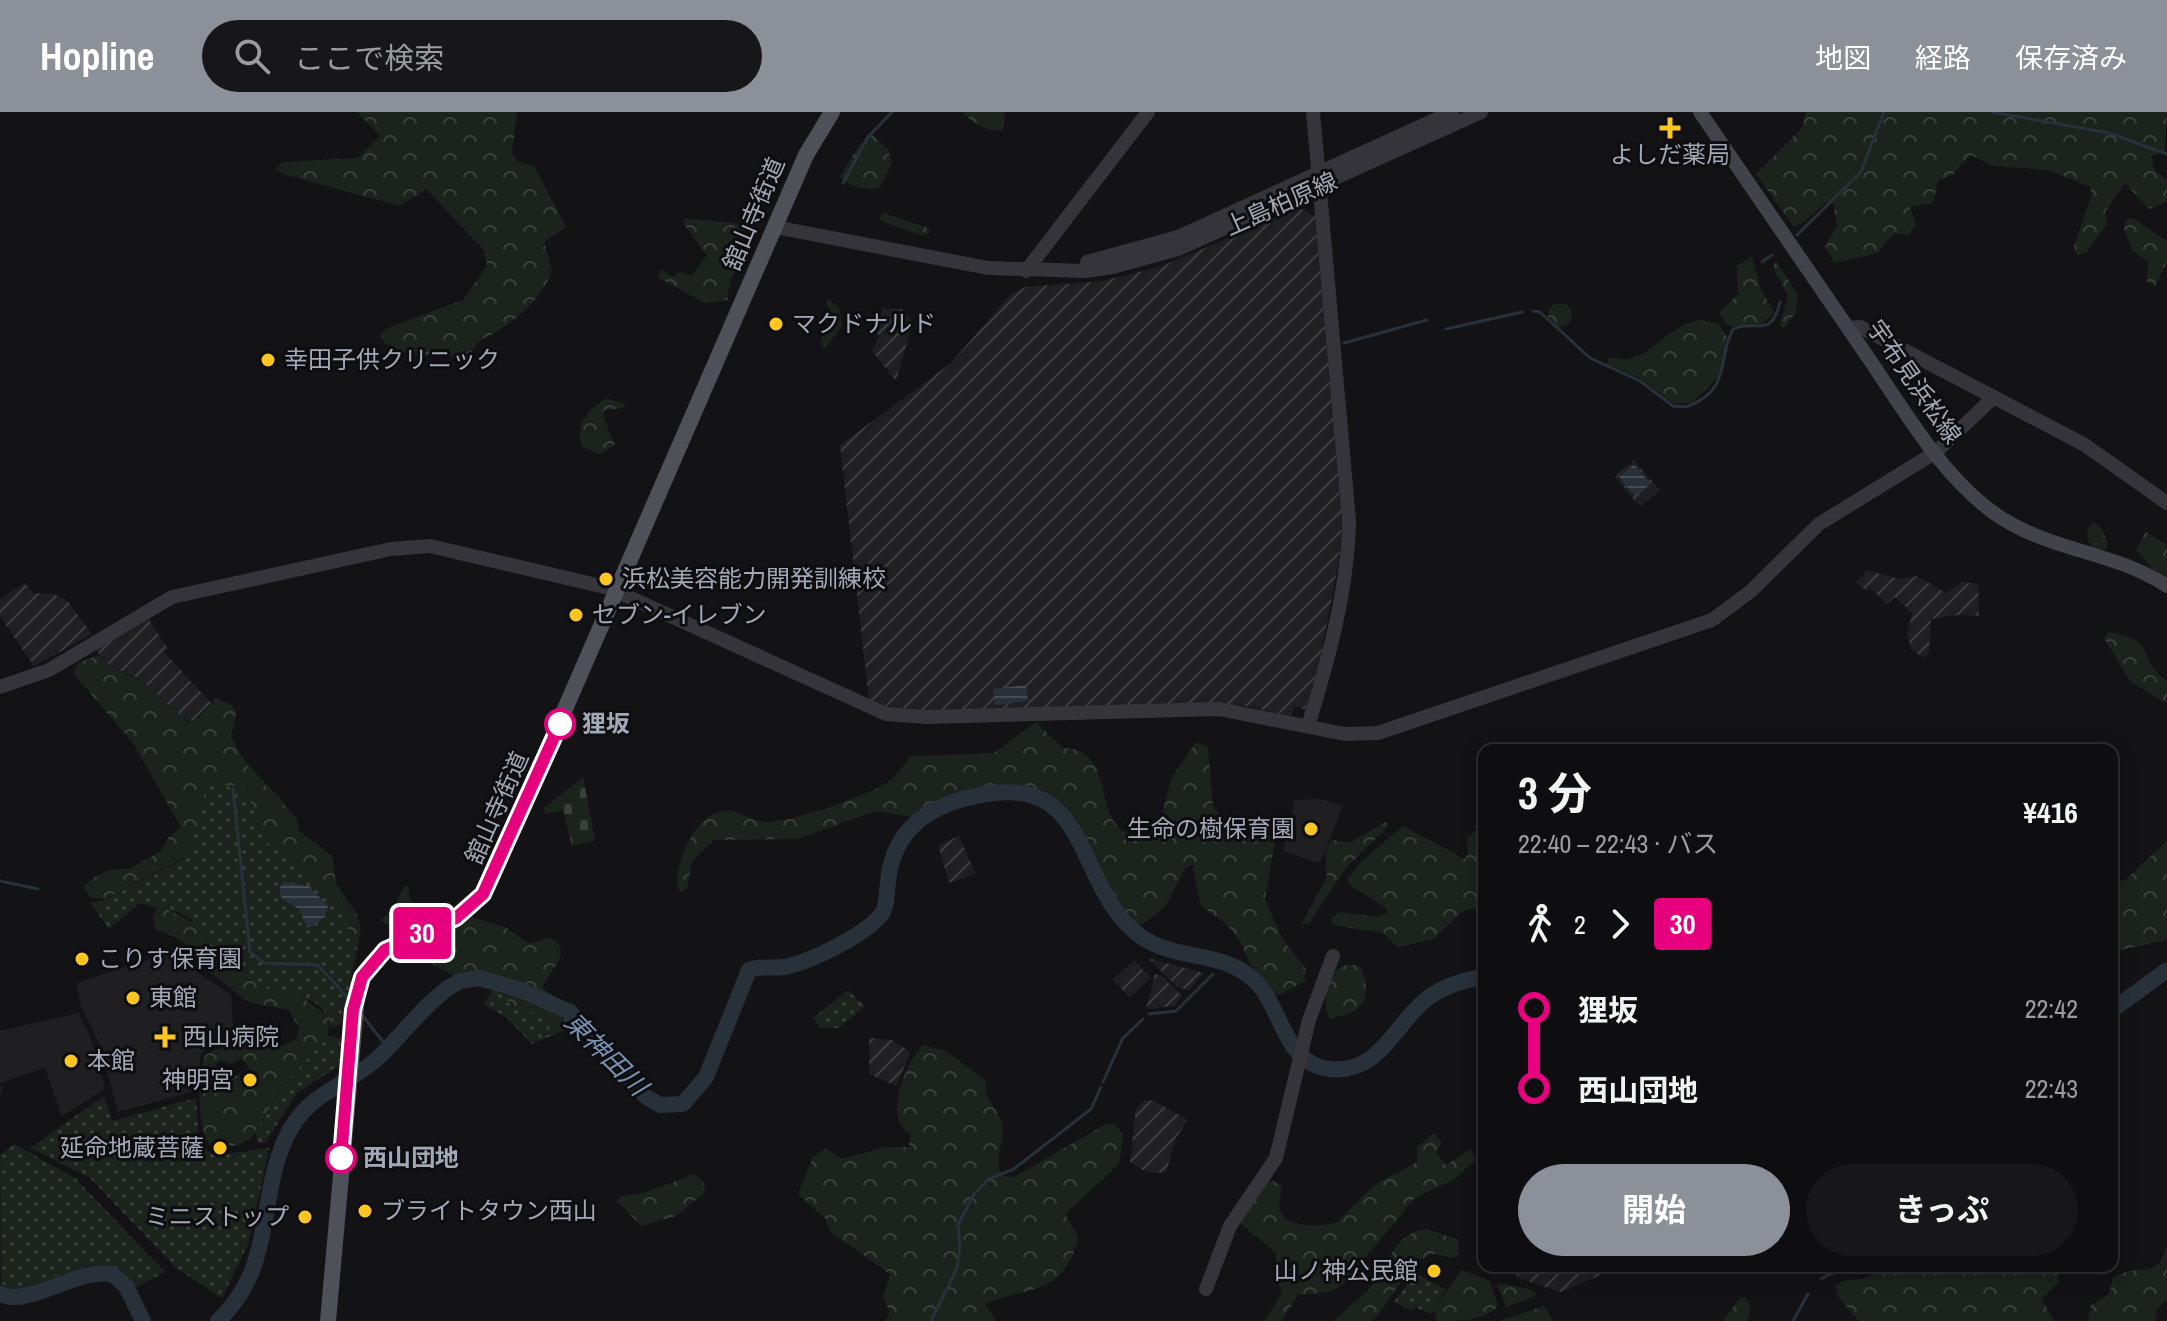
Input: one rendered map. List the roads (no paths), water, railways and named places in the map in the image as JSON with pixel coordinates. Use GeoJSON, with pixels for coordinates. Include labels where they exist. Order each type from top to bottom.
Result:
{"type":"FeatureCollection","features":[{"type":"Feature","properties":{"kind":"main road","name":"舘山寺街道"},"geometry":{"type":"LineString","coordinates":[[328,1321],[354,1002],[362,977],[385,950],[456,918],[483,894],[618,592],[811,145],[832,112]]}},
{"type":"Feature","properties":{"kind":"main road","name":"宇布見浜松線"},"geometry":{"type":"LineString","coordinates":[[1700,112],[1936,452],[1975,497],[2013,525],[2045,540],[2128,565],[2167,586]]}},
{"type":"Feature","properties":{"kind":"street"},"geometry":{"type":"LineString","coordinates":[[1026,271],[1148,112]]}},
{"type":"Feature","properties":{"kind":"street"},"geometry":{"type":"LineString","coordinates":[[1308,726],[1327,662],[1349,528],[1313,112]]}},
{"type":"Feature","properties":{"kind":"street","name":"上島柏原線"},"geometry":{"type":"LineString","coordinates":[[1320,180],[1452,112]]}},
{"type":"Feature","properties":{"kind":"street","name":"上島柏原線"},"geometry":{"type":"LineString","coordinates":[[775,227],[935,260],[1026,271],[1072,269],[1178,237],[1481,112]]}},
{"type":"Feature","properties":{"kind":"street"},"geometry":{"type":"LineString","coordinates":[[1848,328],[1860,327],[2085,445],[2167,503]]}},
{"type":"Feature","properties":{"kind":"street"},"geometry":{"type":"LineString","coordinates":[[0,687],[49,670],[172,597],[410,546],[450,549],[618,592],[886,714],[926,717],[1219,709],[1356,735],[1390,731],[1693,629],[1736,604],[1829,517],[1936,452],[1994,397]]}},
{"type":"Feature","properties":{"kind":"street"},"geometry":{"type":"LineString","coordinates":[[1206,1289],[1230,1226],[1276,1158],[1313,1005],[1333,956]]}},
{"type":"Feature","properties":{"kind":"waterway"},"geometry":{"type":"LineString","coordinates":[[843,183],[868,137],[892,112]]}},
{"type":"Feature","properties":{"kind":"waterway"},"geometry":{"type":"LineString","coordinates":[[1797,235],[1861,172],[1884,112]]}},
{"type":"Feature","properties":{"kind":"waterway"},"geometry":{"type":"LineString","coordinates":[[1992,112],[2109,133],[2167,154]]}},
{"type":"Feature","properties":{"kind":"waterway"},"geometry":{"type":"LineString","coordinates":[[1762,262],[1772,255]]}},
{"type":"Feature","properties":{"kind":"waterway"},"geometry":{"type":"LineString","coordinates":[[1533,311],[1540,312],[1590,358],[1640,381],[1673,406],[1686,407],[1701,400],[1717,383],[1733,329],[1767,325],[1776,314],[1780,302]]}},
{"type":"Feature","properties":{"kind":"waterway"},"geometry":{"type":"LineString","coordinates":[[1446,329],[1522,312]]}},
{"type":"Feature","properties":{"kind":"waterway"},"geometry":{"type":"LineString","coordinates":[[1344,343],[1427,320]]}},
{"type":"Feature","properties":{"kind":"waterway"},"geometry":{"type":"LineString","coordinates":[[233,789],[250,952],[264,963],[318,965],[346,996]]}},
{"type":"Feature","properties":{"kind":"waterway","name":"東神田川"},"geometry":{"type":"LineString","coordinates":[[218,1321],[249,1279],[257,1257],[276,1164],[294,1124],[315,1101],[379,1057],[448,988],[460,981],[479,978],[521,990],[570,1012],[645,1096],[660,1105],[683,1104],[706,1077],[749,970],[784,967],[808,960],[849,940],[872,924],[884,909],[891,866],[902,839],[921,819],[963,799],[1006,792],[1038,798],[1060,813],[1076,835],[1120,916],[1143,938],[1157,945],[1229,964],[1242,971],[1264,992],[1293,1046],[1314,1065],[1347,1069],[1361,1064],[1373,1057],[1423,1002],[1452,985],[1478,978]]}},
{"type":"Feature","properties":{"kind":"waterway"},"geometry":{"type":"LineString","coordinates":[[0,881],[38,889]]}},
{"type":"Feature","properties":{"kind":"waterway","name":"東神田川"},"geometry":{"type":"LineString","coordinates":[[1221,966],[1225,961]]}},
{"type":"Feature","properties":{"kind":"waterway","name":"東神田川"},"geometry":{"type":"LineString","coordinates":[[2118,1006],[2167,970]]}},
{"type":"Feature","properties":{"kind":"waterway"},"geometry":{"type":"LineString","coordinates":[[1149,1014],[1176,1011],[1213,974]]}},
{"type":"Feature","properties":{"kind":"waterway"},"geometry":{"type":"LineString","coordinates":[[362,1015],[388,1048]]}},
{"type":"Feature","properties":{"kind":"waterway"},"geometry":{"type":"LineString","coordinates":[[1103,1082],[1123,1038],[1143,1019]]}},
{"type":"Feature","properties":{"kind":"waterway"},"geometry":{"type":"LineString","coordinates":[[931,1321],[957,1268],[960,1246],[958,1225],[974,1194],[989,1179],[1014,1169],[1091,1109],[1101,1087]]}},
{"type":"Feature","properties":{"kind":"waterway"},"geometry":{"type":"LineString","coordinates":[[1821,1279],[1839,1272]]}},
{"type":"Feature","properties":{"kind":"waterway","name":"東神田川"},"geometry":{"type":"LineString","coordinates":[[0,1294],[24,1296],[84,1277],[112,1274],[126,1286],[143,1321]]}},
{"type":"Feature","properties":{"kind":"waterway"},"geometry":{"type":"LineString","coordinates":[[1793,1321],[1808,1294]]}},
{"type":"Feature","properties":{"kind":"place","name":"よしだ薬局"},"geometry":{"type":"Point","coordinates":[1670,128]}},
{"type":"Feature","properties":{"kind":"place","name":"マクドナルド"},"geometry":{"type":"Point","coordinates":[776,324]}},
{"type":"Feature","properties":{"kind":"place","name":"幸田子供クリニック"},"geometry":{"type":"Point","coordinates":[268,360]}},
{"type":"Feature","properties":{"kind":"place","name":"浜松美容能力開発訓練校"},"geometry":{"type":"Point","coordinates":[606,579]}},
{"type":"Feature","properties":{"kind":"place","name":"セブン-イレブン"},"geometry":{"type":"Point","coordinates":[576,615]}},
{"type":"Feature","properties":{"kind":"place","name":"狸坂"},"geometry":{"type":"Point","coordinates":[560,724]}},
{"type":"Feature","properties":{"kind":"place","name":"生命の樹保育園"},"geometry":{"type":"Point","coordinates":[1311,829]}},
{"type":"Feature","properties":{"kind":"place","name":"こりす保育園"},"geometry":{"type":"Point","coordinates":[82,959]}},
{"type":"Feature","properties":{"kind":"place","name":"東館"},"geometry":{"type":"Point","coordinates":[133,998]}},
{"type":"Feature","properties":{"kind":"place","name":"西山病院"},"geometry":{"type":"Point","coordinates":[165,1037]}},
{"type":"Feature","properties":{"kind":"place","name":"本館"},"geometry":{"type":"Point","coordinates":[71,1061]}},
{"type":"Feature","properties":{"kind":"place","name":"神明宮"},"geometry":{"type":"Point","coordinates":[250,1080]}},
{"type":"Feature","properties":{"kind":"place","name":"延命地蔵菩薩"},"geometry":{"type":"Point","coordinates":[220,1148]}},
{"type":"Feature","properties":{"kind":"place","name":"西山団地"},"geometry":{"type":"Point","coordinates":[341,1158]}},
{"type":"Feature","properties":{"kind":"place","name":"ブライトタウン西山"},"geometry":{"type":"Point","coordinates":[365,1211]}},
{"type":"Feature","properties":{"kind":"place","name":"ミニストップ"},"geometry":{"type":"Point","coordinates":[305,1217]}},
{"type":"Feature","properties":{"kind":"place","name":"山ノ神公民館"},"geometry":{"type":"Point","coordinates":[1434,1271]}}]}
